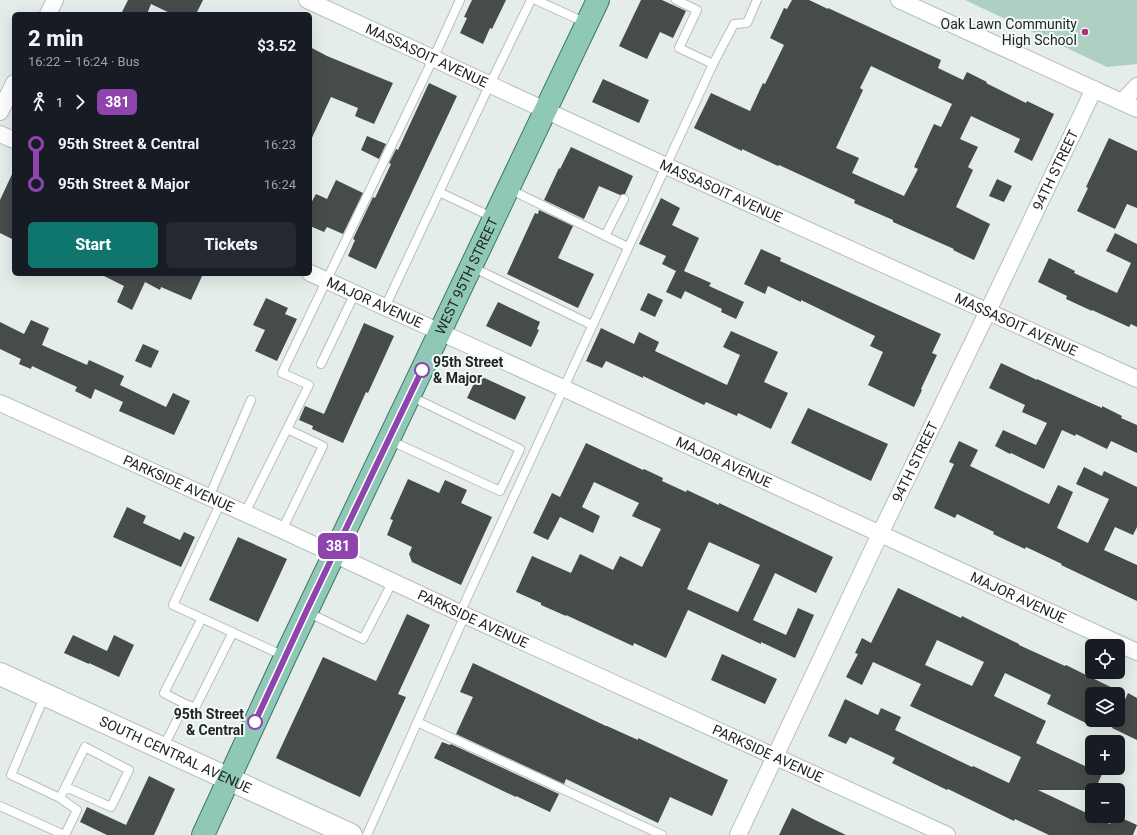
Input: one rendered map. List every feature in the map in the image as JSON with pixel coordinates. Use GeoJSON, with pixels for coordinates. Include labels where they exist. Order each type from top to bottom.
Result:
{"type":"FeatureCollection","features":[{"type":"Feature","properties":{"kind":"main road","name":"WEST 95TH STREET"},"geometry":{"type":"LineString","coordinates":[[203,835],[306,612],[598,0]]}},
{"type":"Feature","properties":{"kind":"street"},"geometry":{"type":"LineString","coordinates":[[49,12],[55,0]]}},
{"type":"Feature","properties":{"kind":"street","name":"MASSASOIT AVENUE"},"geometry":{"type":"LineString","coordinates":[[307,0],[666,166],[1137,379]]}},
{"type":"Feature","properties":{"kind":"street"},"geometry":{"type":"LineString","coordinates":[[899,0],[1137,109]]}},
{"type":"Feature","properties":{"kind":"street"},"geometry":{"type":"LineString","coordinates":[[1122,102],[1137,86]]}},
{"type":"Feature","properties":{"kind":"street"},"geometry":{"type":"LineString","coordinates":[[0,112],[12,87]]}},
{"type":"Feature","properties":{"kind":"street","name":"94TH STREET"},"geometry":{"type":"LineString","coordinates":[[738,835],[880,534],[1094,89]]}},
{"type":"Feature","properties":{"kind":"street"},"geometry":{"type":"LineString","coordinates":[[0,134],[12,139]]}},
{"type":"Feature","properties":{"kind":"street","name":"MAJOR AVENUE"},"geometry":{"type":"LineString","coordinates":[[312,274],[1137,652]]}},
{"type":"Feature","properties":{"kind":"street","name":"PARKSIDE AVENUE"},"geometry":{"type":"LineString","coordinates":[[0,403],[245,513],[462,614],[947,835]]}},
{"type":"Feature","properties":{"kind":"street","name":"SOUTH CENTRAL AVENUE"},"geometry":{"type":"LineString","coordinates":[[0,674],[229,780],[354,835]]}},
{"type":"Feature","properties":{"kind":"lane"},"geometry":{"type":"LineString","coordinates":[[245,513],[309,385],[282,373],[460,0]]}},
{"type":"Feature","properties":{"kind":"lane"},"geometry":{"type":"LineString","coordinates":[[385,307],[531,0]]}},
{"type":"Feature","properties":{"kind":"lane"},"geometry":{"type":"LineString","coordinates":[[536,0],[587,24]]}},
{"type":"Feature","properties":{"kind":"lane"},"geometry":{"type":"LineString","coordinates":[[676,0],[697,10],[679,48],[712,64]]}},
{"type":"Feature","properties":{"kind":"lane"},"geometry":{"type":"LineString","coordinates":[[354,835],[417,722],[462,614],[563,388],[712,64],[734,24],[747,22],[757,0]]}},
{"type":"Feature","properties":{"kind":"lane"},"geometry":{"type":"LineString","coordinates":[[508,189],[628,247]]}},
{"type":"Feature","properties":{"kind":"lane"},"geometry":{"type":"LineString","coordinates":[[439,192],[494,218]]}},
{"type":"Feature","properties":{"kind":"lane"},"geometry":{"type":"LineString","coordinates":[[605,236],[624,199]]}},
{"type":"Feature","properties":{"kind":"lane"},"geometry":{"type":"LineString","coordinates":[[471,267],[592,325]]}},
{"type":"Feature","properties":{"kind":"lane"},"geometry":{"type":"LineString","coordinates":[[321,364],[355,293]]}},
{"type":"Feature","properties":{"kind":"lane"},"geometry":{"type":"LineString","coordinates":[[389,440],[500,491],[520,449],[410,396]]}},
{"type":"Feature","properties":{"kind":"lane"},"geometry":{"type":"LineString","coordinates":[[251,400],[215,500],[173,605],[285,657]]}},
{"type":"Feature","properties":{"kind":"lane"},"geometry":{"type":"LineString","coordinates":[[282,530],[323,446],[287,429]]}},
{"type":"Feature","properties":{"kind":"lane"},"geometry":{"type":"LineString","coordinates":[[306,612],[363,639],[393,581]]}},
{"type":"Feature","properties":{"kind":"lane"},"geometry":{"type":"LineString","coordinates":[[202,618],[164,694],[185,704],[195,708],[233,632]]}},
{"type":"Feature","properties":{"kind":"lane"},"geometry":{"type":"LineString","coordinates":[[0,806],[65,835],[77,810],[60,798],[10,775],[45,695]]}},
{"type":"Feature","properties":{"kind":"lane"},"geometry":{"type":"LineString","coordinates":[[162,749],[185,704]]}},
{"type":"Feature","properties":{"kind":"lane"},"geometry":{"type":"LineString","coordinates":[[417,722],[662,835]]}},
{"type":"Feature","properties":{"kind":"lane"},"geometry":{"type":"LineString","coordinates":[[60,798],[85,747],[129,770],[111,807],[66,786]]}},
{"type":"Feature","properties":{"kind":"green space","name":"Oak Lawn Community High School"},"geometry":{"type":"Polygon","coordinates":[[[965,0],[1137,0],[1137,64],[1107,67],[965,0]]]}},
{"type":"Feature","properties":{"kind":"building"},"geometry":{"type":"Polygon","coordinates":[[[128,0],[203,0],[197,12],[168,12],[151,4],[148,12],[122,12],[128,0]]]}},
{"type":"Feature","properties":{"kind":"building"},"geometry":{"type":"Polygon","coordinates":[[[472,0],[506,0],[492,29],[490,28],[483,44],[460,33],[467,18],[464,17],[472,0]]]}},
{"type":"Feature","properties":{"kind":"building"},"geometry":{"type":"Polygon","coordinates":[[[641,0],[662,0],[686,11],[673,38],[660,32],[647,59],[619,46],[641,0]]]}},
{"type":"Feature","properties":{"kind":"building"},"geometry":{"type":"Polygon","coordinates":[[[792,0],[809,0],[941,60],[938,68],[963,80],[967,72],[1026,103],[1027,101],[1054,114],[1032,161],[1014,152],[1020,139],[971,116],[960,139],[978,147],[968,167],[973,170],[956,207],[990,224],[974,260],[953,250],[954,249],[893,222],[893,220],[854,203],[855,200],[742,149],[742,151],[694,128],[711,93],[750,111],[763,83],[765,84],[784,45],[770,38],[784,8],[787,9],[792,0]],[[871,66],[860,88],[863,90],[836,148],[859,158],[852,173],[904,196],[918,169],[914,167],[934,124],[941,127],[952,104],[871,66]]]}},
{"type":"Feature","properties":{"kind":"building"},"geometry":{"type":"Polygon","coordinates":[[[312,48],[327,56],[393,83],[374,124],[355,116],[358,108],[331,97],[312,138],[312,48]]]}},
{"type":"Feature","properties":{"kind":"building"},"geometry":{"type":"Polygon","coordinates":[[[603,79],[649,100],[639,123],[592,102],[603,79]]]}},
{"type":"Feature","properties":{"kind":"building"},"geometry":{"type":"Polygon","coordinates":[[[429,83],[457,96],[376,269],[348,256],[355,240],[353,239],[373,197],[375,198],[391,164],[389,163],[396,149],[398,150],[429,83]]]}},
{"type":"Feature","properties":{"kind":"building"},"geometry":{"type":"Polygon","coordinates":[[[367,136],[386,144],[379,159],[361,150],[367,136]]]}},
{"type":"Feature","properties":{"kind":"building"},"geometry":{"type":"Polygon","coordinates":[[[1109,138],[1137,151],[1137,208],[1127,204],[1115,229],[1077,211],[1088,188],[1086,187],[1109,138]]]}},
{"type":"Feature","properties":{"kind":"building"},"geometry":{"type":"Polygon","coordinates":[[[571,147],[633,176],[625,194],[620,195],[599,186],[584,219],[544,200],[571,147]]]}},
{"type":"Feature","properties":{"kind":"building"},"geometry":{"type":"Polygon","coordinates":[[[12,174],[12,239],[0,233],[0,200],[12,174]]]}},
{"type":"Feature","properties":{"kind":"building"},"geometry":{"type":"Polygon","coordinates":[[[997,179],[1012,186],[1004,202],[989,196],[997,179]]]}},
{"type":"Feature","properties":{"kind":"building"},"geometry":{"type":"Polygon","coordinates":[[[336,180],[363,193],[343,234],[327,227],[324,232],[312,227],[312,201],[316,194],[327,199],[336,180]]]}},
{"type":"Feature","properties":{"kind":"building"},"geometry":{"type":"Polygon","coordinates":[[[661,198],[680,208],[672,225],[699,238],[684,271],[711,283],[709,286],[744,302],[736,319],[721,312],[722,309],[685,291],[681,299],[666,292],[676,271],[662,264],[666,256],[639,244],[661,198]]]}},
{"type":"Feature","properties":{"kind":"building"},"geometry":{"type":"Polygon","coordinates":[[[539,210],[573,226],[558,258],[594,274],[578,308],[507,274],[535,213],[538,214],[539,210]]]}},
{"type":"Feature","properties":{"kind":"building"},"geometry":{"type":"Polygon","coordinates":[[[1115,233],[1137,244],[1137,327],[1131,324],[1129,327],[1092,311],[1066,299],[1067,296],[1038,282],[1049,258],[1075,271],[1074,273],[1117,293],[1131,263],[1106,251],[1115,233]]]}},
{"type":"Feature","properties":{"kind":"building"},"geometry":{"type":"Polygon","coordinates":[[[761,249],[781,258],[780,261],[941,334],[932,353],[937,355],[914,407],[868,385],[883,352],[870,346],[875,336],[801,300],[801,302],[768,286],[765,294],[744,284],[761,249]]]}},
{"type":"Feature","properties":{"kind":"building"},"geometry":{"type":"Polygon","coordinates":[[[104,276],[202,276],[191,300],[161,287],[160,290],[145,282],[132,310],[117,302],[124,286],[104,276]]]}},
{"type":"Feature","properties":{"kind":"building"},"geometry":{"type":"Polygon","coordinates":[[[648,293],[663,300],[655,317],[640,310],[648,293]]]}},
{"type":"Feature","properties":{"kind":"building"},"geometry":{"type":"Polygon","coordinates":[[[266,298],[288,308],[285,314],[297,319],[277,361],[255,351],[265,330],[253,325],[266,298]]]}},
{"type":"Feature","properties":{"kind":"building"},"geometry":{"type":"Polygon","coordinates":[[[498,302],[540,322],[537,329],[539,330],[531,347],[486,326],[498,302]]]}},
{"type":"Feature","properties":{"kind":"building"},"geometry":{"type":"Polygon","coordinates":[[[31,320],[49,328],[42,345],[87,365],[89,360],[124,376],[120,385],[166,407],[173,393],[190,401],[174,435],[119,411],[123,402],[95,389],[91,399],[75,391],[77,387],[32,366],[31,369],[19,364],[21,359],[0,349],[0,322],[24,334],[31,320]]]}},
{"type":"Feature","properties":{"kind":"building"},"geometry":{"type":"Polygon","coordinates":[[[364,323],[394,336],[343,443],[312,429],[313,426],[299,420],[305,406],[324,414],[364,323]]]}},
{"type":"Feature","properties":{"kind":"building"},"geometry":{"type":"Polygon","coordinates":[[[601,328],[634,344],[639,332],[659,342],[655,351],[727,385],[740,355],[723,347],[731,331],[778,352],[764,382],[788,393],[771,429],[738,413],[737,416],[706,402],[704,405],[643,376],[643,378],[606,361],[602,368],[586,361],[601,328]]]}},
{"type":"Feature","properties":{"kind":"building"},"geometry":{"type":"Polygon","coordinates":[[[143,344],[159,351],[151,368],[135,361],[143,344]]]}},
{"type":"Feature","properties":{"kind":"building"},"geometry":{"type":"Polygon","coordinates":[[[1001,363],[1102,408],[1102,406],[1122,416],[1121,418],[1137,425],[1137,453],[1111,441],[1107,449],[1076,434],[1075,436],[1062,430],[1044,469],[995,446],[1003,430],[1036,445],[1047,423],[1022,412],[1025,405],[989,388],[1001,363]]]}},
{"type":"Feature","properties":{"kind":"building"},"geometry":{"type":"Polygon","coordinates":[[[478,375],[526,397],[515,420],[467,398],[478,375]]]}},
{"type":"Feature","properties":{"kind":"building"},"geometry":{"type":"Polygon","coordinates":[[[808,408],[888,444],[871,481],[791,443],[808,408]]]}},
{"type":"Feature","properties":{"kind":"building"},"geometry":{"type":"Polygon","coordinates":[[[959,441],[978,450],[970,466],[1049,504],[1058,485],[1073,492],[1057,528],[1088,543],[1109,499],[1076,484],[1084,467],[1102,476],[1104,471],[1137,487],[1137,527],[1133,535],[1115,527],[1104,550],[1137,565],[1137,601],[1026,547],[1025,549],[993,534],[994,532],[957,514],[955,518],[934,508],[954,464],[949,462],[959,441]]]}},
{"type":"Feature","properties":{"kind":"building"},"geometry":{"type":"Polygon","coordinates":[[[586,443],[663,478],[662,481],[686,492],[687,490],[719,505],[719,503],[833,557],[816,593],[775,573],[753,620],[786,635],[798,608],[814,615],[795,658],[688,610],[666,658],[634,643],[633,646],[541,605],[541,603],[516,592],[532,556],[571,573],[580,554],[613,570],[620,556],[642,567],[661,529],[632,516],[639,503],[594,482],[582,507],[600,516],[593,533],[560,517],[548,540],[533,533],[552,493],[560,497],[586,443]],[[709,542],[687,589],[738,612],[760,565],[709,542]]]}},
{"type":"Feature","properties":{"kind":"building"},"geometry":{"type":"Polygon","coordinates":[[[408,479],[439,493],[445,480],[467,490],[461,503],[492,517],[461,585],[412,562],[409,554],[412,547],[387,535],[393,520],[390,519],[408,479]]]}},
{"type":"Feature","properties":{"kind":"building"},"geometry":{"type":"Polygon","coordinates":[[[127,507],[146,516],[143,523],[180,540],[184,532],[195,537],[181,567],[113,537],[127,507]]]}},
{"type":"Feature","properties":{"kind":"building"},"geometry":{"type":"Polygon","coordinates":[[[238,537],[287,559],[258,622],[209,600],[238,537]]]}},
{"type":"Feature","properties":{"kind":"building"},"geometry":{"type":"Polygon","coordinates":[[[898,588],[961,618],[962,616],[1019,645],[1065,666],[1066,665],[1085,674],[1085,679],[1094,679],[1111,687],[1085,687],[1085,723],[1047,704],[1051,695],[1005,673],[994,696],[1046,721],[1036,743],[1085,766],[1085,775],[1102,775],[1098,783],[1085,783],[1085,790],[1038,790],[1085,812],[1085,823],[1125,823],[1125,820],[1137,825],[1133,835],[1049,835],[1015,819],[1014,821],[892,763],[895,758],[850,737],[846,744],[828,736],[845,699],[878,715],[881,708],[901,717],[895,730],[1009,783],[1021,757],[910,706],[921,684],[873,662],[862,685],[846,677],[858,654],[855,653],[862,638],[871,643],[898,588]],[[937,640],[925,665],[972,686],[984,662],[937,640]]]}},
{"type":"Feature","properties":{"kind":"building"},"geometry":{"type":"Polygon","coordinates":[[[407,614],[430,625],[398,694],[406,697],[360,797],[276,758],[323,657],[376,681],[407,614]]]}},
{"type":"Feature","properties":{"kind":"building"},"geometry":{"type":"Polygon","coordinates":[[[73,635],[107,651],[114,635],[134,645],[119,677],[64,653],[73,635]]]}},
{"type":"Feature","properties":{"kind":"building"},"geometry":{"type":"Polygon","coordinates":[[[722,654],[777,679],[765,704],[711,680],[722,654]]]}},
{"type":"Feature","properties":{"kind":"building"},"geometry":{"type":"Polygon","coordinates":[[[473,663],[606,726],[638,740],[638,738],[728,780],[712,816],[670,797],[658,823],[566,779],[564,784],[456,734],[473,697],[460,692],[473,663]]]}},
{"type":"Feature","properties":{"kind":"building"},"geometry":{"type":"Polygon","coordinates":[[[1128,693],[1137,698],[1137,740],[1112,728],[1125,727],[1125,700],[1128,693]]]}},
{"type":"Feature","properties":{"kind":"building"},"geometry":{"type":"Polygon","coordinates":[[[442,742],[451,744],[559,794],[550,812],[434,758],[442,742]]]}},
{"type":"Feature","properties":{"kind":"building"},"geometry":{"type":"Polygon","coordinates":[[[149,776],[175,789],[154,835],[107,835],[80,822],[87,807],[126,825],[149,776]]]}},
{"type":"Feature","properties":{"kind":"building"},"geometry":{"type":"Polygon","coordinates":[[[792,808],[813,819],[846,835],[779,835],[792,808]]]}},
{"type":"Feature","properties":{"kind":"bus line","name":"381"},"geometry":{"type":"LineString","coordinates":[[255,722],[422,370]]}},
{"type":"Feature","properties":{"kind":"place","name":"Oak Lawn Community High School"},"geometry":{"type":"Point","coordinates":[1085,32]}},
{"type":"Feature","properties":{"kind":"place","name":"95th Street & Major"},"geometry":{"type":"Point","coordinates":[422,370]}},
{"type":"Feature","properties":{"kind":"place","name":"95th Street & Central"},"geometry":{"type":"Point","coordinates":[255,722]}}]}
